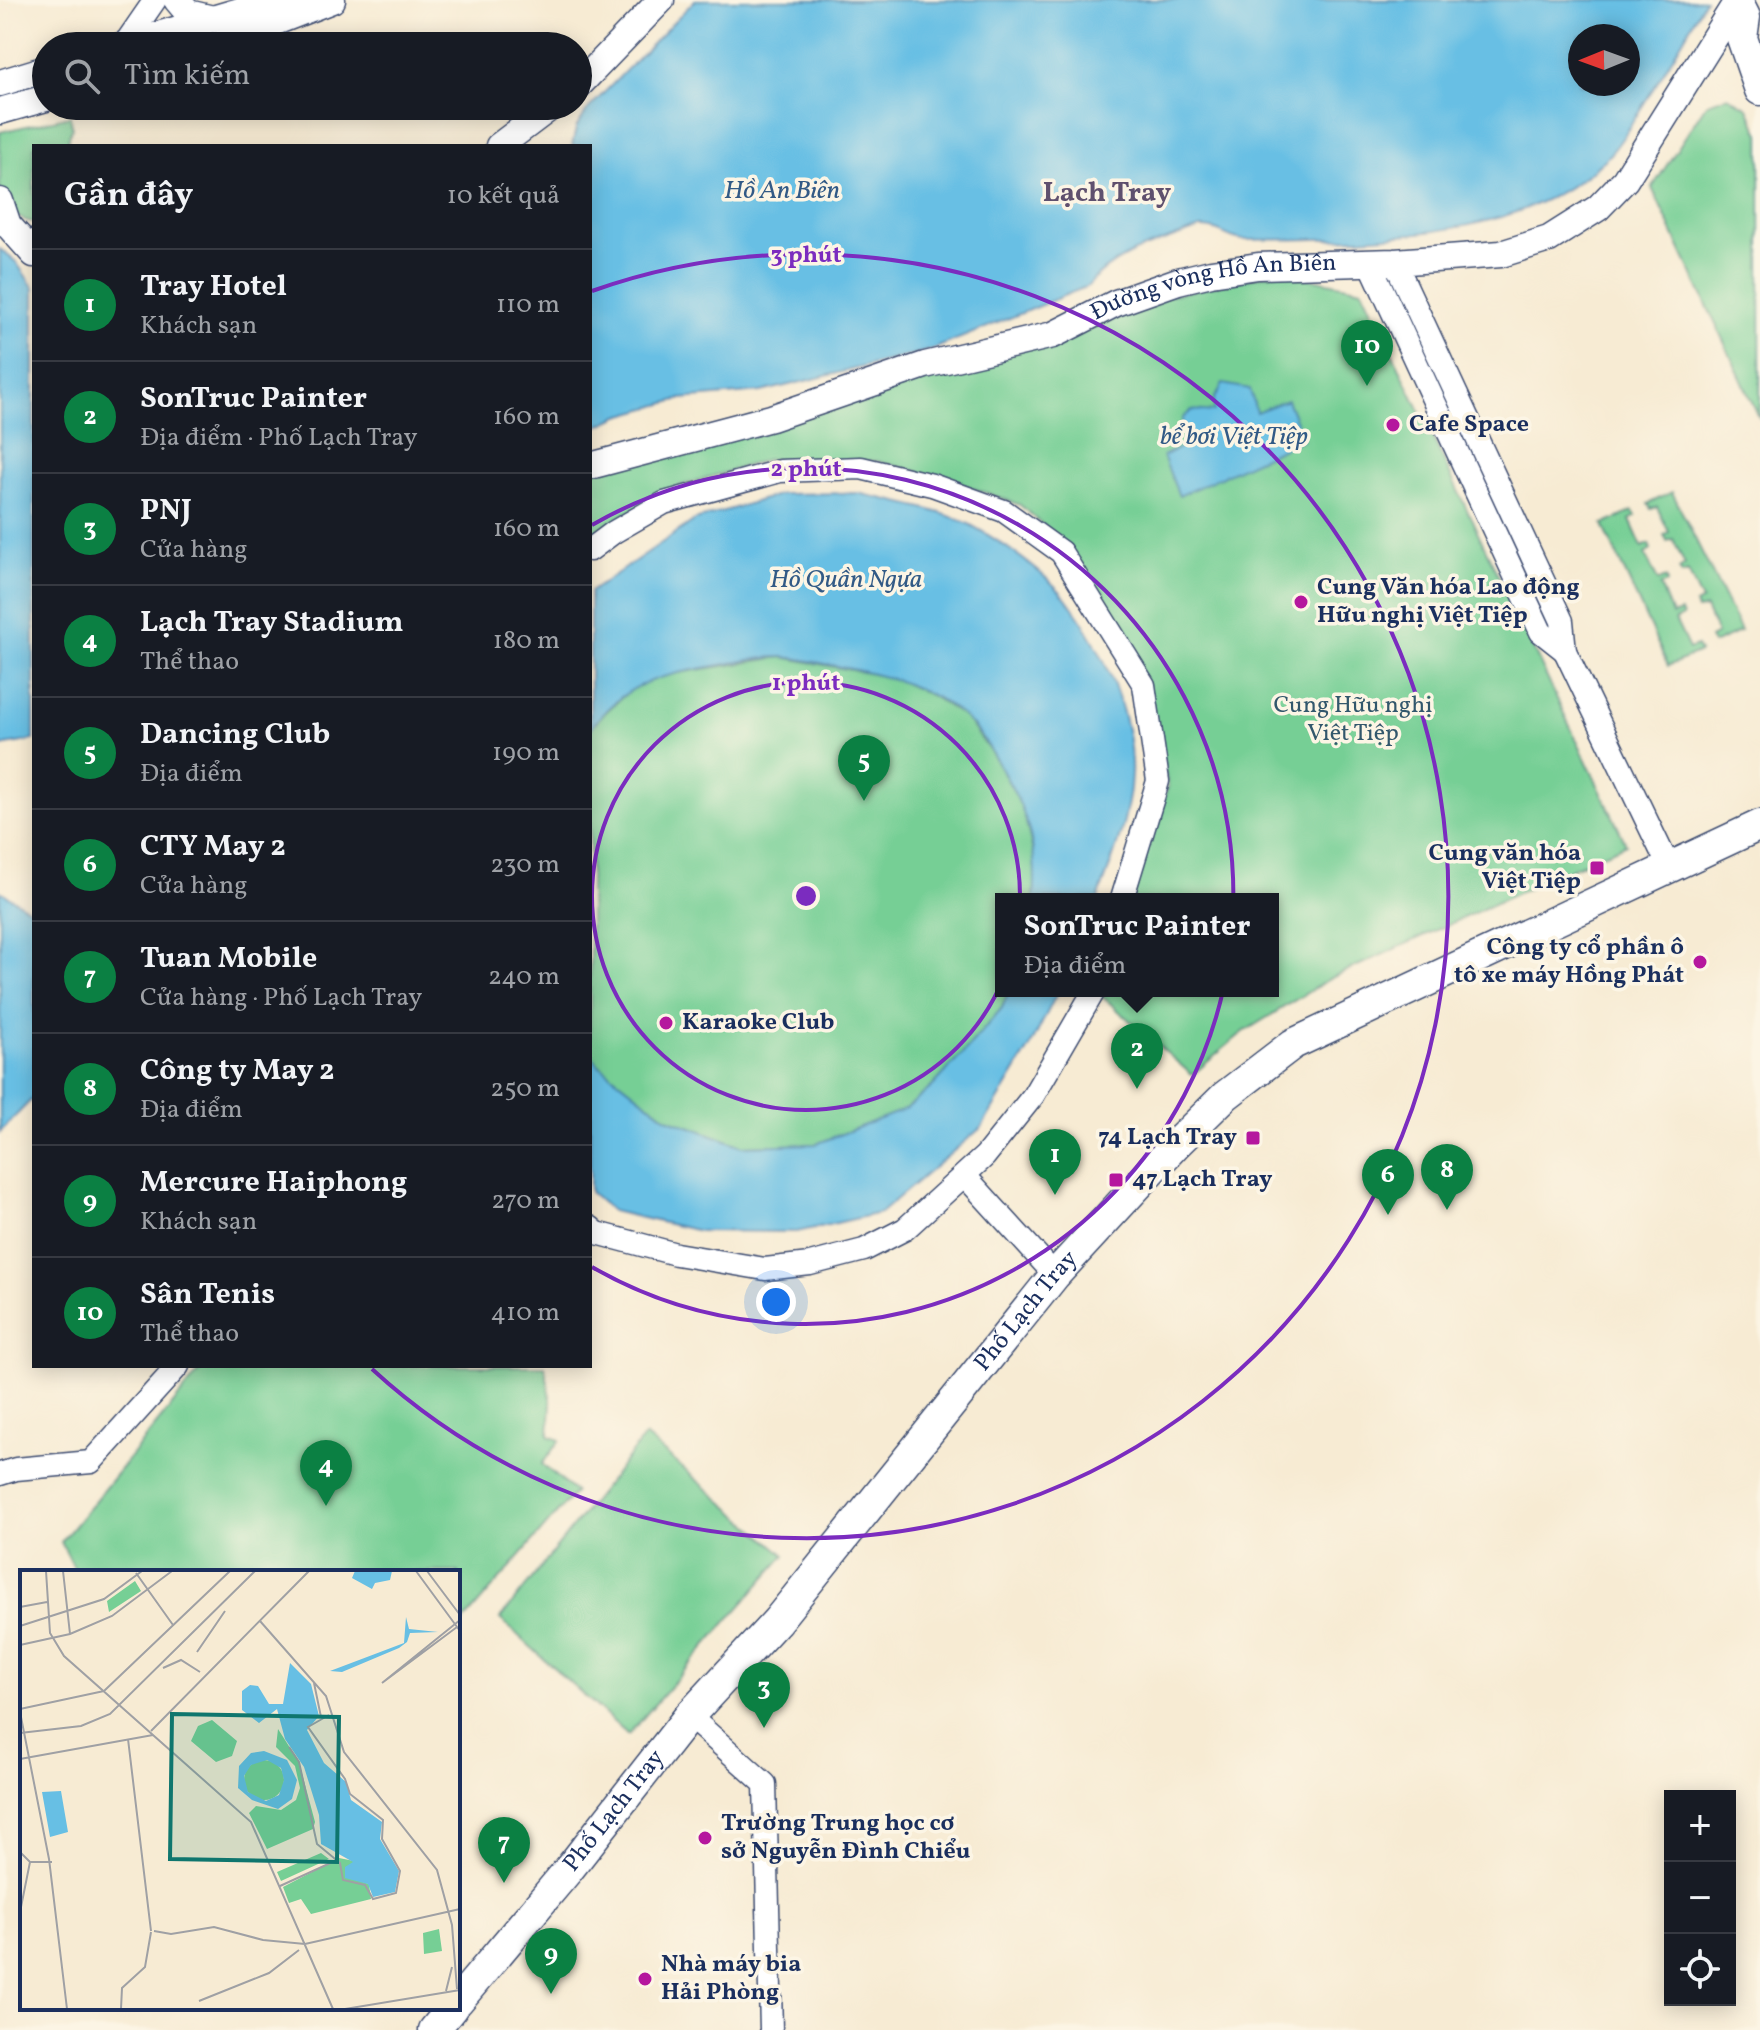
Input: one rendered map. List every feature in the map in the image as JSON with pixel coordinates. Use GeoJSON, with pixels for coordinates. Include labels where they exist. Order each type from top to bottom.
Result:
{"type":"FeatureCollection","features":[{"type":"Feature","properties":{"kind":"main road"},"geometry":{"type":"LineString","coordinates":[[1745,10],[1742,38],[1760,90]]}},
{"type":"Feature","properties":{"kind":"main road","name":"Phố Lạch Tray"},"geometry":{"type":"LineString","coordinates":[[460,1999],[589,1846],[689,1716],[777,1621],[1055,1275],[1175,1145],[1225,1096],[1293,1044],[1760,825]]}},
{"type":"Feature","properties":{"kind":"main road"},"geometry":{"type":"LineString","coordinates":[[434,2030],[450,2010]]}},
{"type":"Feature","properties":{"kind":"street"},"geometry":{"type":"LineString","coordinates":[[133,32],[155,0]]}},
{"type":"Feature","properties":{"kind":"street"},"geometry":{"type":"LineString","coordinates":[[177,0],[188,13],[213,19]]}},
{"type":"Feature","properties":{"kind":"street"},"geometry":{"type":"LineString","coordinates":[[170,32],[277,0]]}},
{"type":"Feature","properties":{"kind":"street"},"geometry":{"type":"LineString","coordinates":[[250,32],[332,0]]}},
{"type":"Feature","properties":{"kind":"street"},"geometry":{"type":"LineString","coordinates":[[592,71],[661,0]]}},
{"type":"Feature","properties":{"kind":"street","name":"Đường vòng Hồ An Biên"},"geometry":{"type":"LineString","coordinates":[[592,465],[771,418],[925,365],[1053,335],[1116,303],[1178,281],[1258,266],[1501,254],[1549,239],[1598,208],[1625,180],[1745,10]]}},
{"type":"Feature","properties":{"kind":"street"},"geometry":{"type":"LineString","coordinates":[[0,83],[32,73]]}},
{"type":"Feature","properties":{"kind":"street"},"geometry":{"type":"LineString","coordinates":[[0,111],[32,102]]}},
{"type":"Feature","properties":{"kind":"street"},"geometry":{"type":"LineString","coordinates":[[502,144],[533,120]]}},
{"type":"Feature","properties":{"kind":"street"},"geometry":{"type":"LineString","coordinates":[[3,217],[32,252]]}},
{"type":"Feature","properties":{"kind":"street"},"geometry":{"type":"LineString","coordinates":[[1382,262],[1469,421],[1562,621],[1565,651],[1669,867]]}},
{"type":"Feature","properties":{"kind":"street"},"geometry":{"type":"LineString","coordinates":[[1382,262],[1448,431],[1541,632],[1565,651]]}},
{"type":"Feature","properties":{"kind":"street"},"geometry":{"type":"LineString","coordinates":[[1448,431],[1469,421]]}},
{"type":"Feature","properties":{"kind":"street"},"geometry":{"type":"LineString","coordinates":[[592,548],[664,503],[780,471],[861,468],[932,485],[1004,511],[1061,552],[1144,685],[1158,781],[1124,893]]}},
{"type":"Feature","properties":{"kind":"street"},"geometry":{"type":"LineString","coordinates":[[1488,517],[1509,507]]}},
{"type":"Feature","properties":{"kind":"street"},"geometry":{"type":"LineString","coordinates":[[592,1229],[597,1233],[676,1254],[765,1269],[810,1264],[864,1250],[905,1229],[965,1176],[1033,1096],[1091,997]]}},
{"type":"Feature","properties":{"kind":"street"},"geometry":{"type":"LineString","coordinates":[[965,1176],[1055,1275]]}},
{"type":"Feature","properties":{"kind":"street"},"geometry":{"type":"LineString","coordinates":[[0,1474],[16,1469],[91,1462],[176,1368]]}},
{"type":"Feature","properties":{"kind":"street"},"geometry":{"type":"LineString","coordinates":[[689,1716],[765,1784],[771,2030]]}},
{"type":"Feature","properties":{"kind":"green space"},"geometry":{"type":"Polygon","coordinates":[[[1728,96],[1748,108],[1760,134],[1760,419],[1652,188],[1707,103],[1728,96]]]}},
{"type":"Feature","properties":{"kind":"green space"},"geometry":{"type":"Polygon","coordinates":[[[52,120],[71,120],[72,127],[67,144],[32,144],[32,222],[0,211],[0,132],[52,120]]]}},
{"type":"Feature","properties":{"kind":"green space","name":"Cung Hữu nghị Việt Tiệp"},"geometry":{"type":"Polygon","coordinates":[[[1278,272],[1362,289],[1626,844],[1331,978],[1242,1033],[1192,1075],[1103,997],[1279,997],[1279,893],[1130,893],[1168,787],[1147,684],[1068,547],[1020,505],[950,480],[877,461],[769,459],[677,487],[592,535],[592,466],[1116,307],[1278,272]]]}},
{"type":"Feature","properties":{"kind":"green space"},"geometry":{"type":"Polygon","coordinates":[[[1672,492],[1741,631],[1713,644],[1710,638],[1717,634],[1706,608],[1697,610],[1695,605],[1702,601],[1688,572],[1682,574],[1679,569],[1685,565],[1673,539],[1667,541],[1664,535],[1669,532],[1657,507],[1651,509],[1648,504],[1672,492]]]}},
{"type":"Feature","properties":{"kind":"green space"},"geometry":{"type":"Polygon","coordinates":[[[1633,511],[1636,516],[1630,520],[1642,547],[1649,544],[1651,550],[1645,554],[1658,581],[1666,578],[1667,583],[1660,586],[1672,615],[1681,612],[1683,616],[1675,620],[1689,649],[1697,646],[1700,652],[1668,666],[1603,525],[1633,511]]]}},
{"type":"Feature","properties":{"kind":"green space"},"geometry":{"type":"Polygon","coordinates":[[[782,657],[894,678],[930,695],[966,718],[994,757],[1022,805],[1037,869],[1035,893],[995,893],[995,997],[1007,997],[1002,1008],[966,1050],[933,1086],[906,1109],[816,1144],[742,1146],[667,1118],[599,1065],[592,1056],[592,727],[629,691],[658,676],[782,657]]]}},
{"type":"Feature","properties":{"kind":"green space"},"geometry":{"type":"Polygon","coordinates":[[[202,1368],[545,1368],[551,1401],[549,1436],[560,1440],[542,1464],[575,1492],[460,1626],[460,1570],[75,1570],[61,1542],[202,1368]]]}},
{"type":"Feature","properties":{"kind":"green space"},"geometry":{"type":"Polygon","coordinates":[[[645,1436],[785,1555],[628,1735],[500,1619],[645,1436]]]}},
{"type":"Feature","properties":{"kind":"water","name":"Hồ An Biên"},"geometry":{"type":"Polygon","coordinates":[[[695,0],[1705,0],[1614,150],[1574,184],[1532,206],[1487,221],[1389,236],[1246,240],[1200,228],[1125,257],[1099,274],[1088,286],[931,350],[761,392],[681,399],[619,416],[592,429],[592,144],[572,144],[581,120],[592,120],[592,105],[695,0]]]}},
{"type":"Feature","properties":{"kind":"water"},"geometry":{"type":"Polygon","coordinates":[[[0,249],[16,262],[32,285],[32,740],[0,746],[0,249]]]}},
{"type":"Feature","properties":{"kind":"water","name":"bể bơi Việt Tiệp"},"geometry":{"type":"Polygon","coordinates":[[[1223,384],[1250,389],[1256,412],[1287,400],[1303,439],[1179,496],[1163,456],[1200,438],[1183,432],[1182,419],[1192,410],[1214,412],[1214,399],[1223,384]]]}},
{"type":"Feature","properties":{"kind":"water","name":"Hồ Quần Ngựa"},"geometry":{"type":"Polygon","coordinates":[[[858,493],[943,514],[969,524],[1009,549],[1049,581],[1069,602],[1082,620],[1114,685],[1131,754],[1127,807],[1100,893],[1034,893],[1035,866],[1026,821],[993,754],[964,717],[935,697],[904,683],[802,659],[755,659],[674,674],[642,685],[615,702],[592,727],[592,591],[695,520],[781,494],[858,493]]]}},
{"type":"Feature","properties":{"kind":"water"},"geometry":{"type":"Polygon","coordinates":[[[0,891],[32,911],[32,1099],[0,1132],[0,891]]]}},
{"type":"Feature","properties":{"kind":"water"},"geometry":{"type":"Polygon","coordinates":[[[1007,997],[1055,997],[1030,1047],[982,1127],[880,1213],[797,1232],[699,1231],[612,1211],[592,1194],[592,1056],[599,1065],[667,1118],[742,1146],[816,1144],[906,1109],[933,1086],[1002,1008],[1007,997]]]}},
{"type":"Feature","properties":{"kind":"place","name":"Sân Tenis"},"geometry":{"type":"Point","coordinates":[1367,386]}},
{"type":"Feature","properties":{"kind":"place","name":"Cafe Space"},"geometry":{"type":"Point","coordinates":[1393,425]}},
{"type":"Feature","properties":{"kind":"place","name":"Cung Văn hóa Lao động Hữu nghị Việt Tiệp"},"geometry":{"type":"Point","coordinates":[1301,602]}},
{"type":"Feature","properties":{"kind":"place","name":"Dancing Club"},"geometry":{"type":"Point","coordinates":[864,801]}},
{"type":"Feature","properties":{"kind":"place","name":"Cung văn hóa Việt Tiệp"},"geometry":{"type":"Point","coordinates":[1597,868]}},
{"type":"Feature","properties":{"kind":"place","name":"Công ty cổ phần ô tô xe máy Hồng Phát"},"geometry":{"type":"Point","coordinates":[1700,962]}},
{"type":"Feature","properties":{"kind":"place","name":"Karaoke Club"},"geometry":{"type":"Point","coordinates":[666,1023]}},
{"type":"Feature","properties":{"kind":"place","name":"SonTruc Painter"},"geometry":{"type":"Point","coordinates":[1137,1089]}},
{"type":"Feature","properties":{"kind":"place","name":"74 Lạch Tray"},"geometry":{"type":"Point","coordinates":[1253,1138]}},
{"type":"Feature","properties":{"kind":"place","name":"47 Lạch Tray"},"geometry":{"type":"Point","coordinates":[1116,1180]}},
{"type":"Feature","properties":{"kind":"place","name":"Tray Hotel"},"geometry":{"type":"Point","coordinates":[1055,1195]}},
{"type":"Feature","properties":{"kind":"place","name":"Công ty May 2"},"geometry":{"type":"Point","coordinates":[1447,1210]}},
{"type":"Feature","properties":{"kind":"place","name":"CTY May 2"},"geometry":{"type":"Point","coordinates":[1388,1215]}},
{"type":"Feature","properties":{"kind":"place","name":"Lạch Tray Stadium"},"geometry":{"type":"Point","coordinates":[326,1506]}},
{"type":"Feature","properties":{"kind":"place","name":"PNJ"},"geometry":{"type":"Point","coordinates":[764,1728]}},
{"type":"Feature","properties":{"kind":"place","name":"Trường Trung học cơ sở Nguyễn Đình Chiểu"},"geometry":{"type":"Point","coordinates":[705,1838]}},
{"type":"Feature","properties":{"kind":"place","name":"Tuan Mobile"},"geometry":{"type":"Point","coordinates":[504,1883]}},
{"type":"Feature","properties":{"kind":"place","name":"Nhà máy bia Hải Phòng"},"geometry":{"type":"Point","coordinates":[645,1979]}},
{"type":"Feature","properties":{"kind":"place","name":"Mercure Haiphong"},"geometry":{"type":"Point","coordinates":[551,1994]}},
{"type":"Feature","properties":{"kind":"district","name":"Lạch Tray"},"geometry":{"type":"Point","coordinates":[1107,193]}}]}
